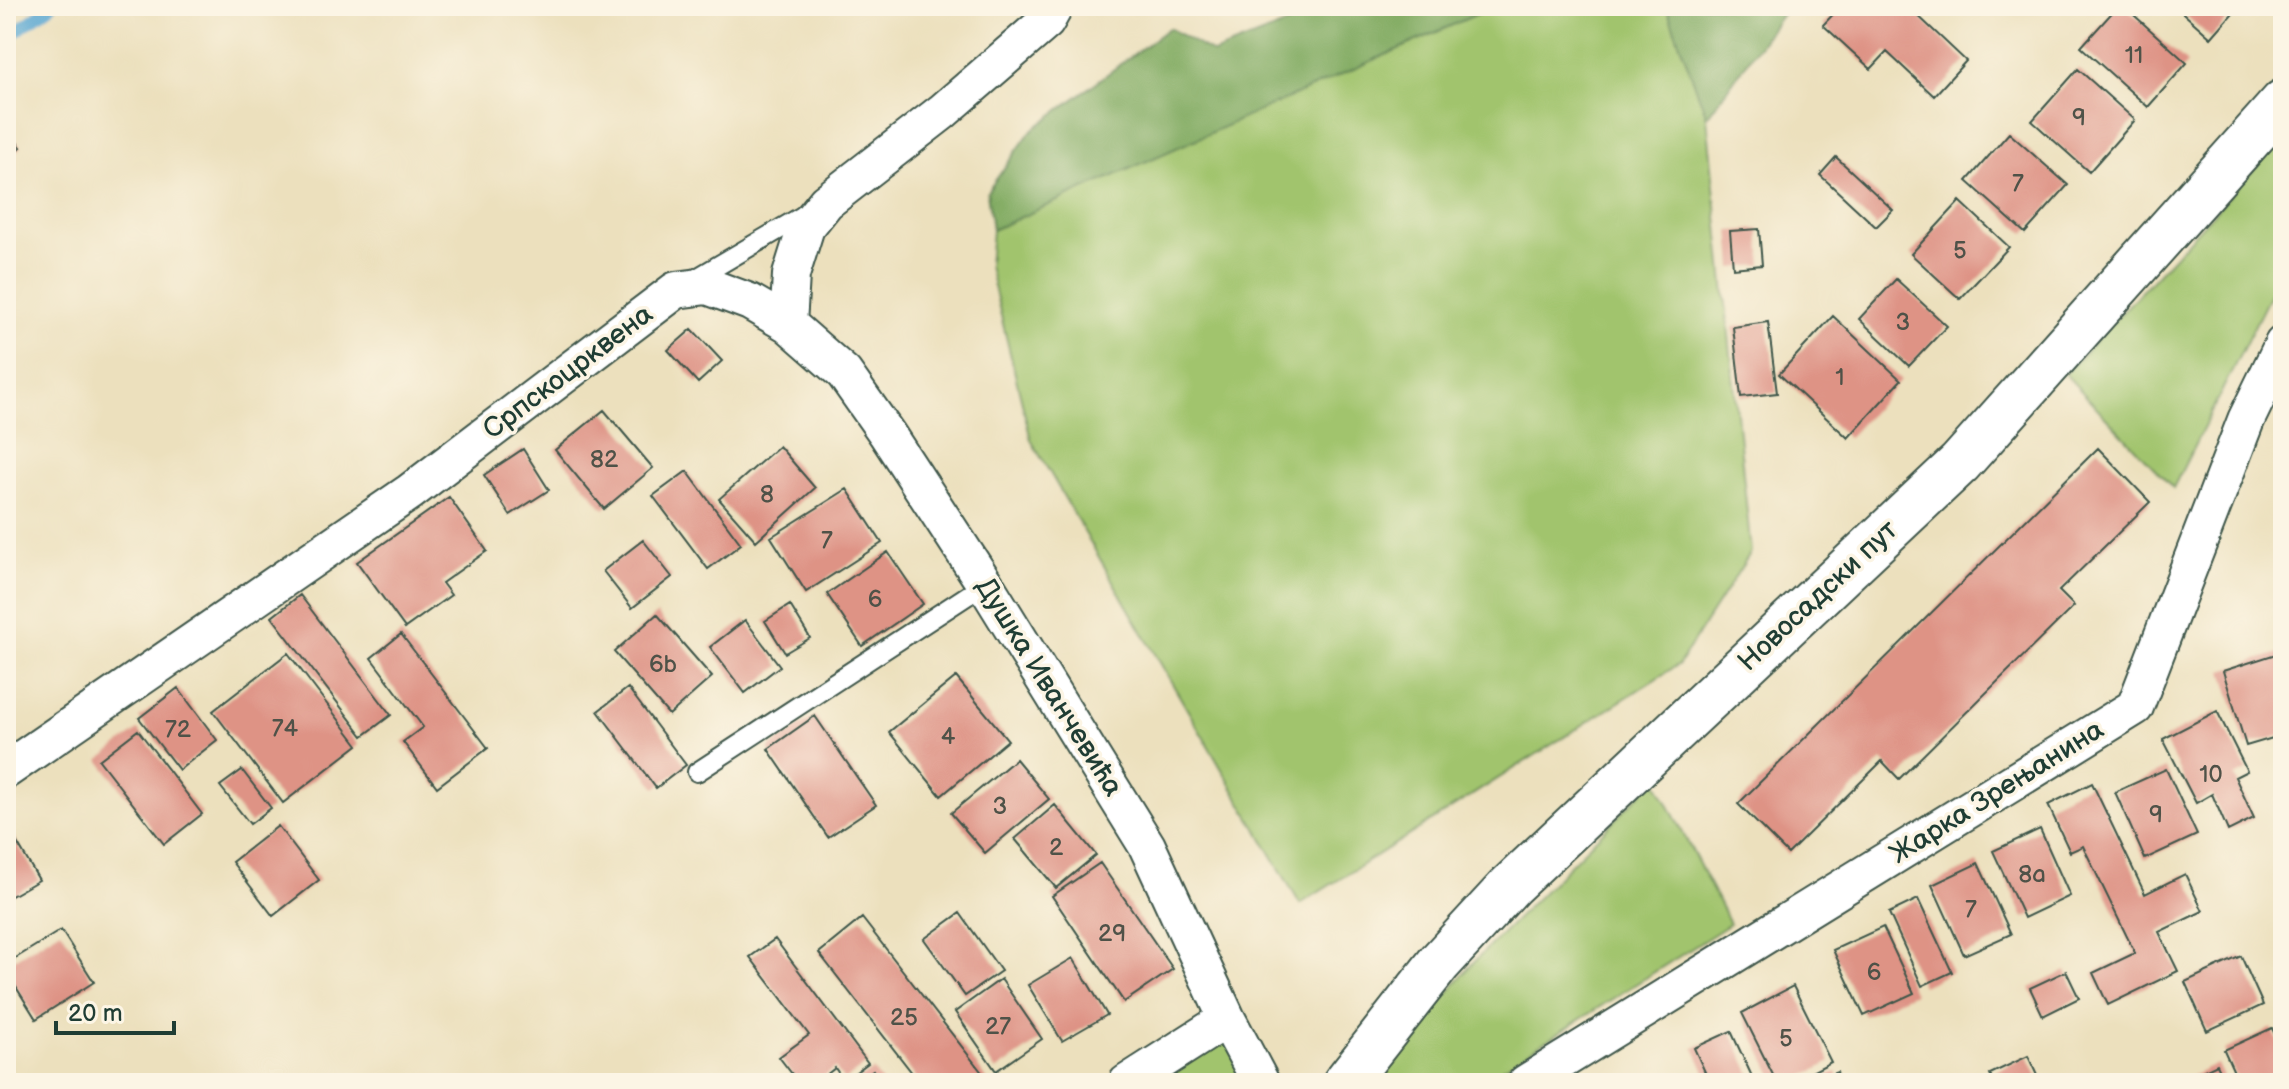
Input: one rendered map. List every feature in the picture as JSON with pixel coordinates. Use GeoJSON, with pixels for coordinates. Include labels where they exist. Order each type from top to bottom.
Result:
{"type":"FeatureCollection","features":[{"type":"Feature","properties":{"kind":"main road","name":"Новосадски пут"},"geometry":{"type":"LineString","coordinates":[[1345,1083],[1439,963],[1511,885],[1960,463],[2283,102]]}},
{"type":"Feature","properties":{"kind":"street"},"geometry":{"type":"LineString","coordinates":[[788,324],[791,275],[806,227],[826,202],[942,112],[1046,22],[1055,6]]}},
{"type":"Feature","properties":{"kind":"street","name":"Српскоцрквена"},"geometry":{"type":"LineString","coordinates":[[6,770],[410,492],[676,290],[707,286],[750,302],[788,324]]}},
{"type":"Feature","properties":{"kind":"street","name":"Душка Иванчевића"},"geometry":{"type":"LineString","coordinates":[[788,324],[844,373],[985,584],[1147,846],[1227,1019],[1261,1083]]}},
{"type":"Feature","properties":{"kind":"street","name":"Жарка Зрењанина"},"geometry":{"type":"LineString","coordinates":[[1526,1083],[2135,707],[2246,420],[2283,344]]}},
{"type":"Feature","properties":{"kind":"street"},"geometry":{"type":"LineString","coordinates":[[1127,1083],[1227,1019]]}},
{"type":"Feature","properties":{"kind":"lane"},"geometry":{"type":"LineString","coordinates":[[676,290],[826,202]]}},
{"type":"Feature","properties":{"kind":"lane"},"geometry":{"type":"LineString","coordinates":[[697,772],[985,584]]}},
{"type":"Feature","properties":{"kind":"green space"},"geometry":{"type":"Polygon","coordinates":[[[1290,6],[1495,6],[992,230],[987,192],[1031,131],[1169,28],[1213,53],[1290,23],[1290,6]]]}},
{"type":"Feature","properties":{"kind":"green space"},"geometry":{"type":"Polygon","coordinates":[[[1495,6],[1666,6],[1707,117],[1751,552],[1679,664],[1300,904],[1031,440],[989,266],[992,230],[1495,6]]]}},
{"type":"Feature","properties":{"kind":"green space"},"geometry":{"type":"Polygon","coordinates":[[[1666,6],[1788,6],[1707,117],[1666,6]]]}},
{"type":"Feature","properties":{"kind":"green space"},"geometry":{"type":"Polygon","coordinates":[[[2283,138],[2283,269],[2173,488],[2065,374],[2283,138]]]}},
{"type":"Feature","properties":{"kind":"green space"},"geometry":{"type":"Polygon","coordinates":[[[1655,779],[1730,924],[1480,1083],[1376,1083],[1469,967],[1655,779]]]}},
{"type":"Feature","properties":{"kind":"green space"},"geometry":{"type":"Polygon","coordinates":[[[1227,1019],[1261,1083],[1127,1083],[1227,1019]]]}},
{"type":"Feature","properties":{"kind":"building"},"geometry":{"type":"Polygon","coordinates":[[[1841,6],[1916,6],[1912,10],[1966,61],[1934,96],[1887,52],[1871,69],[1823,25],[1841,6]]]}},
{"type":"Feature","properties":{"kind":"building"},"geometry":{"type":"Polygon","coordinates":[[[2118,6],[2124,6],[2187,63],[2148,107],[2081,47],[2118,6]]]}},
{"type":"Feature","properties":{"kind":"building"},"geometry":{"type":"Polygon","coordinates":[[[2175,6],[2239,6],[2211,38],[2175,6]]]}},
{"type":"Feature","properties":{"kind":"building"},"geometry":{"type":"Polygon","coordinates":[[[2078,69],[2135,120],[2089,172],[2032,121],[2078,69]]]}},
{"type":"Feature","properties":{"kind":"building"},"geometry":{"type":"Polygon","coordinates":[[[6,129],[21,147],[6,159],[6,129]]]}},
{"type":"Feature","properties":{"kind":"building"},"geometry":{"type":"Polygon","coordinates":[[[2009,133],[2068,185],[2025,233],[1967,181],[2009,133]]]}},
{"type":"Feature","properties":{"kind":"building"},"geometry":{"type":"Polygon","coordinates":[[[1836,157],[1893,210],[1876,227],[1820,175],[1836,157]]]}},
{"type":"Feature","properties":{"kind":"building"},"geometry":{"type":"Polygon","coordinates":[[[1960,201],[2009,247],[1960,299],[1911,254],[1960,201]]]}},
{"type":"Feature","properties":{"kind":"building"},"geometry":{"type":"Polygon","coordinates":[[[1759,229],[1762,265],[1733,268],[1730,231],[1759,229]]]}},
{"type":"Feature","properties":{"kind":"building"},"geometry":{"type":"Polygon","coordinates":[[[1896,279],[1947,326],[1909,366],[1859,319],[1896,279]]]}},
{"type":"Feature","properties":{"kind":"building"},"geometry":{"type":"Polygon","coordinates":[[[1833,316],[1901,380],[1848,438],[1779,374],[1833,316]]]}},
{"type":"Feature","properties":{"kind":"building"},"geometry":{"type":"Polygon","coordinates":[[[1768,322],[1777,393],[1741,397],[1733,327],[1768,322]]]}},
{"type":"Feature","properties":{"kind":"building"},"geometry":{"type":"Polygon","coordinates":[[[692,329],[722,361],[698,383],[668,350],[692,329]]]}},
{"type":"Feature","properties":{"kind":"building"},"geometry":{"type":"Polygon","coordinates":[[[604,410],[653,468],[604,509],[555,450],[604,410]]]}},
{"type":"Feature","properties":{"kind":"building"},"geometry":{"type":"Polygon","coordinates":[[[779,446],[815,488],[756,541],[719,499],[779,446]]]}},
{"type":"Feature","properties":{"kind":"building"},"geometry":{"type":"Polygon","coordinates":[[[2098,448],[2150,502],[2059,591],[2074,606],[1899,779],[1882,761],[1788,854],[1738,804],[2098,448]]]}},
{"type":"Feature","properties":{"kind":"building"},"geometry":{"type":"Polygon","coordinates":[[[523,449],[549,490],[510,515],[484,475],[523,449]]]}},
{"type":"Feature","properties":{"kind":"building"},"geometry":{"type":"Polygon","coordinates":[[[687,471],[741,544],[708,569],[653,496],[687,471]]]}},
{"type":"Feature","properties":{"kind":"building"},"geometry":{"type":"Polygon","coordinates":[[[847,489],[882,543],[806,592],[771,537],[847,489]]]}},
{"type":"Feature","properties":{"kind":"building"},"geometry":{"type":"Polygon","coordinates":[[[449,497],[487,551],[442,583],[451,595],[405,628],[357,562],[449,497]]]}},
{"type":"Feature","properties":{"kind":"building"},"geometry":{"type":"Polygon","coordinates":[[[643,540],[672,577],[632,608],[603,571],[643,540]]]}},
{"type":"Feature","properties":{"kind":"building"},"geometry":{"type":"Polygon","coordinates":[[[888,552],[923,604],[862,646],[827,594],[888,552]]]}},
{"type":"Feature","properties":{"kind":"building"},"geometry":{"type":"Polygon","coordinates":[[[300,595],[391,715],[363,736],[272,617],[300,595]]]}},
{"type":"Feature","properties":{"kind":"building"},"geometry":{"type":"Polygon","coordinates":[[[790,605],[810,638],[785,653],[765,621],[790,605]]]}},
{"type":"Feature","properties":{"kind":"building"},"geometry":{"type":"Polygon","coordinates":[[[657,614],[712,677],[669,715],[614,652],[657,614]]]}},
{"type":"Feature","properties":{"kind":"building"},"geometry":{"type":"Polygon","coordinates":[[[745,620],[780,666],[745,693],[710,647],[745,620]]]}},
{"type":"Feature","properties":{"kind":"building"},"geometry":{"type":"Polygon","coordinates":[[[401,634],[488,748],[437,787],[403,742],[423,727],[371,658],[401,634]]]}},
{"type":"Feature","properties":{"kind":"building"},"geometry":{"type":"Polygon","coordinates":[[[2282,652],[2283,735],[2246,746],[2223,671],[2282,652]]]}},
{"type":"Feature","properties":{"kind":"building"},"geometry":{"type":"Polygon","coordinates":[[[288,653],[358,745],[283,803],[213,711],[288,653]]]}},
{"type":"Feature","properties":{"kind":"building"},"geometry":{"type":"Polygon","coordinates":[[[956,677],[1008,740],[941,796],[889,732],[956,677]]]}},
{"type":"Feature","properties":{"kind":"building"},"geometry":{"type":"Polygon","coordinates":[[[178,688],[217,740],[179,770],[139,718],[178,688]]]}},
{"type":"Feature","properties":{"kind":"building"},"geometry":{"type":"Polygon","coordinates":[[[628,688],[686,765],[656,788],[598,711],[628,688]]]}},
{"type":"Feature","properties":{"kind":"building"},"geometry":{"type":"Polygon","coordinates":[[[2217,711],[2247,771],[2235,777],[2254,818],[2228,831],[2212,794],[2196,803],[2163,739],[2217,711]]]}},
{"type":"Feature","properties":{"kind":"building"},"geometry":{"type":"Polygon","coordinates":[[[815,716],[876,805],[828,837],[768,749],[815,716]]]}},
{"type":"Feature","properties":{"kind":"building"},"geometry":{"type":"Polygon","coordinates":[[[138,730],[202,814],[164,844],[99,760],[138,730]]]}},
{"type":"Feature","properties":{"kind":"building"},"geometry":{"type":"Polygon","coordinates":[[[1016,759],[1049,799],[985,853],[951,813],[1016,759]]]}},
{"type":"Feature","properties":{"kind":"building"},"geometry":{"type":"Polygon","coordinates":[[[2166,769],[2197,835],[2145,859],[2115,792],[2166,769]]]}},
{"type":"Feature","properties":{"kind":"building"},"geometry":{"type":"Polygon","coordinates":[[[242,770],[271,808],[250,824],[220,786],[242,770]]]}},
{"type":"Feature","properties":{"kind":"building"},"geometry":{"type":"Polygon","coordinates":[[[2092,783],[2145,894],[2185,874],[2203,911],[2159,932],[2178,971],[2108,1005],[2093,973],[2135,953],[2083,846],[2070,852],[2048,805],[2092,783]]]}},
{"type":"Feature","properties":{"kind":"building"},"geometry":{"type":"Polygon","coordinates":[[[1055,805],[1096,855],[1056,888],[1015,839],[1055,805]]]}},
{"type":"Feature","properties":{"kind":"building"},"geometry":{"type":"Polygon","coordinates":[[[6,824],[39,880],[6,899],[6,824]]]}},
{"type":"Feature","properties":{"kind":"building"},"geometry":{"type":"Polygon","coordinates":[[[278,826],[319,880],[273,916],[232,862],[278,826]]]}},
{"type":"Feature","properties":{"kind":"building"},"geometry":{"type":"Polygon","coordinates":[[[2040,829],[2070,896],[2024,918],[1993,851],[2040,829]]]}},
{"type":"Feature","properties":{"kind":"building"},"geometry":{"type":"Polygon","coordinates":[[[1100,863],[1173,969],[1124,1002],[1052,896],[1100,863]]]}},
{"type":"Feature","properties":{"kind":"building"},"geometry":{"type":"Polygon","coordinates":[[[1978,863],[2011,934],[1964,955],[1932,885],[1978,863]]]}},
{"type":"Feature","properties":{"kind":"building"},"geometry":{"type":"Polygon","coordinates":[[[1918,899],[1952,972],[1922,986],[1889,913],[1918,899]]]}},
{"type":"Feature","properties":{"kind":"building"},"geometry":{"type":"Polygon","coordinates":[[[960,913],[1001,971],[965,996],[924,939],[960,913]]]}},
{"type":"Feature","properties":{"kind":"building"},"geometry":{"type":"Polygon","coordinates":[[[862,918],[990,1083],[920,1083],[819,953],[862,918]]]}},
{"type":"Feature","properties":{"kind":"building"},"geometry":{"type":"Polygon","coordinates":[[[1883,927],[1914,993],[1864,1016],[1833,950],[1883,927]]]}},
{"type":"Feature","properties":{"kind":"building"},"geometry":{"type":"Polygon","coordinates":[[[61,930],[94,982],[36,1019],[6,971],[6,964],[61,930]]]}},
{"type":"Feature","properties":{"kind":"building"},"geometry":{"type":"Polygon","coordinates":[[[775,939],[868,1063],[844,1081],[835,1068],[816,1083],[799,1083],[779,1057],[809,1035],[750,957],[775,939]]]}},
{"type":"Feature","properties":{"kind":"building"},"geometry":{"type":"Polygon","coordinates":[[[2241,956],[2263,1005],[2207,1031],[2185,982],[2241,956]]]}},
{"type":"Feature","properties":{"kind":"building"},"geometry":{"type":"Polygon","coordinates":[[[1073,958],[1107,1015],[1062,1041],[1028,985],[1073,958]]]}},
{"type":"Feature","properties":{"kind":"building"},"geometry":{"type":"Polygon","coordinates":[[[2066,971],[2079,998],[2043,1016],[2030,988],[2066,971]]]}},
{"type":"Feature","properties":{"kind":"building"},"geometry":{"type":"Polygon","coordinates":[[[1001,979],[1042,1039],[996,1071],[955,1012],[1001,979]]]}},
{"type":"Feature","properties":{"kind":"building"},"geometry":{"type":"Polygon","coordinates":[[[1793,986],[1831,1062],[1791,1083],[1777,1083],[1742,1013],[1793,986]]]}},
{"type":"Feature","properties":{"kind":"building"},"geometry":{"type":"Polygon","coordinates":[[[2272,1028],[2283,1052],[2283,1083],[2239,1083],[2224,1050],[2272,1028]]]}},
{"type":"Feature","properties":{"kind":"building"},"geometry":{"type":"Polygon","coordinates":[[[1731,1031],[1755,1083],[1710,1083],[1694,1048],[1731,1031]]]}},
{"type":"Feature","properties":{"kind":"building"},"geometry":{"type":"Polygon","coordinates":[[[2028,1056],[2040,1082],[1994,1083],[1990,1074],[2028,1056]]]}},
{"type":"Feature","properties":{"kind":"building"},"geometry":{"type":"Polygon","coordinates":[[[2217,1064],[2226,1083],[2177,1083],[2217,1064]]]}},
{"type":"Feature","properties":{"kind":"building"},"geometry":{"type":"Polygon","coordinates":[[[873,1070],[883,1083],[855,1083],[873,1070]]]}},
{"type":"Feature","properties":{"kind":"building"},"geometry":{"type":"Polygon","coordinates":[[[1837,1072],[1841,1083],[1808,1083],[1837,1072]]]}},
{"type":"Feature","properties":{"kind":"waterway"},"geometry":{"type":"LineString","coordinates":[[6,39],[51,6]]}}]}
